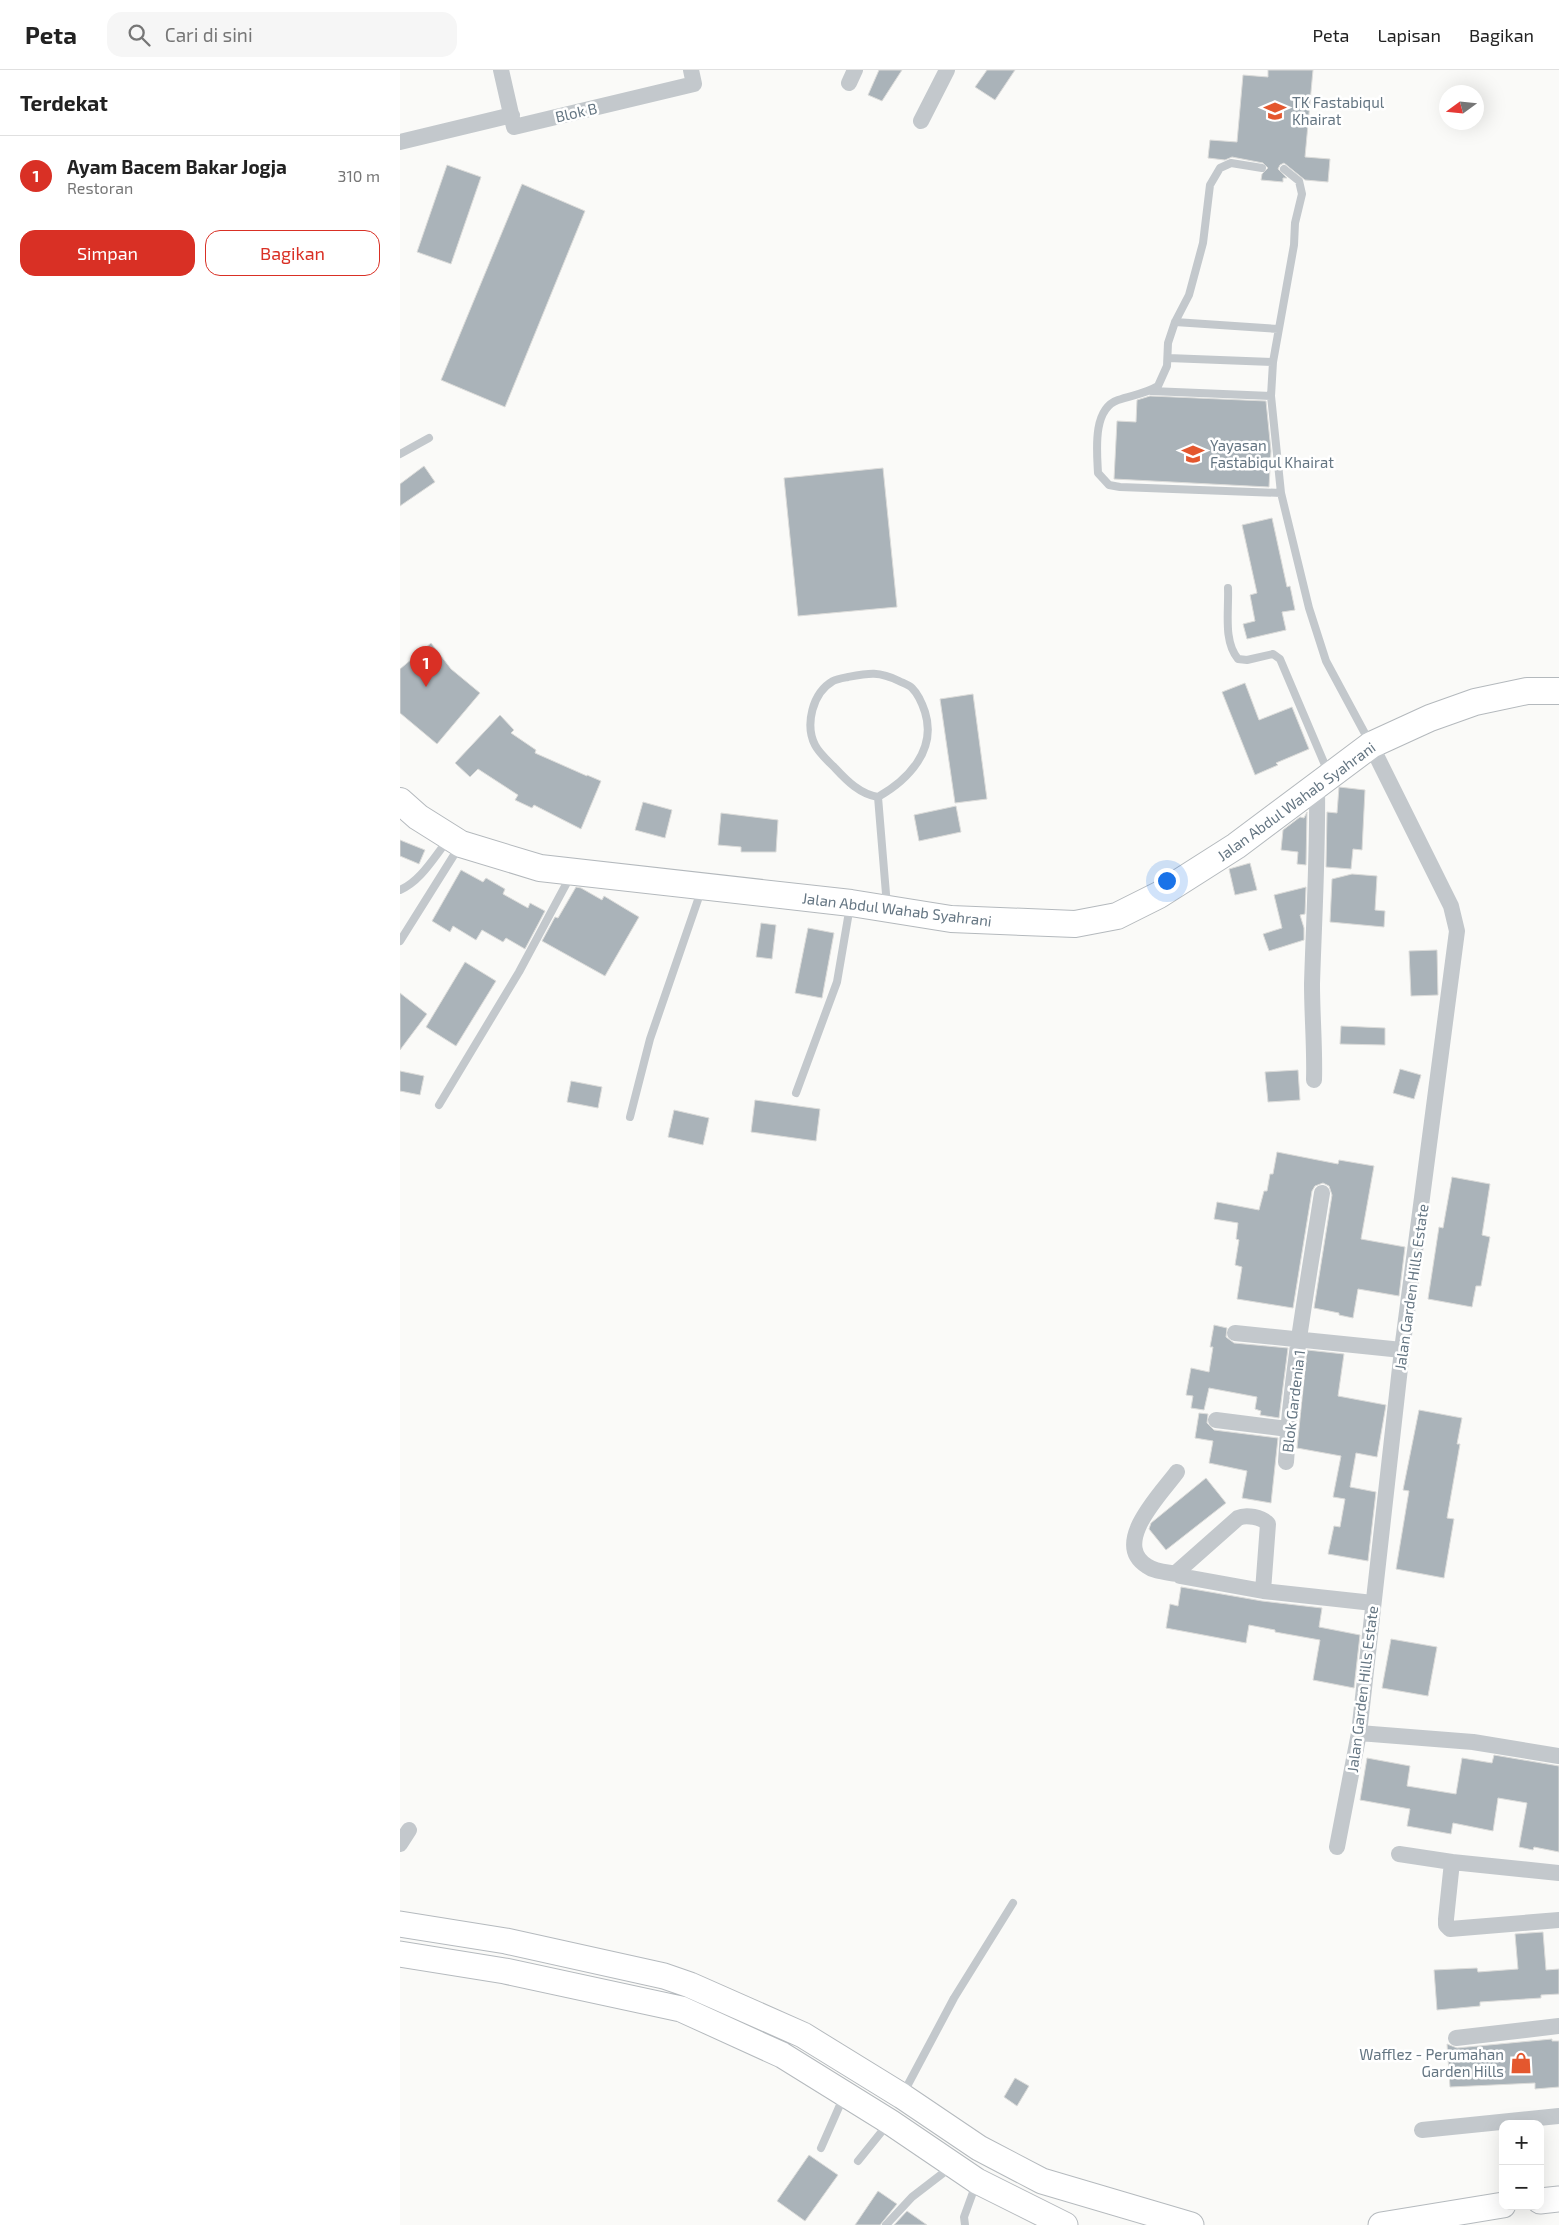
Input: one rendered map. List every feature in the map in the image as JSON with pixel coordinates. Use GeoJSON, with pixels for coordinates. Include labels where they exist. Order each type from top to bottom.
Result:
{"type":"FeatureCollection","features":[{"type":"Feature","properties":{"kind":"highway","name":"Jalan Abdul Wahab Syahrani"},"geometry":{"type":"LineString","coordinates":[[400,801],[418,817],[456,840],[540,868],[851,903],[950,919],[1059,925],[1100,921],[1118,916],[1159,895],[1236,846],[1372,745],[1430,718],[1475,702],[1527,691],[1559,692]]}},
{"type":"Feature","properties":{"kind":"main road"},"geometry":{"type":"LineString","coordinates":[[400,1924],[506,1941],[664,1976],[690,1985],[793,2030],[902,2096],[980,2148],[1042,2181],[1191,2225]]}},
{"type":"Feature","properties":{"kind":"main road"},"geometry":{"type":"LineString","coordinates":[[400,1954],[505,1970],[681,2009],[770,2048],[890,2122],[977,2181],[1065,2225]]}},
{"type":"Feature","properties":{"kind":"main road"},"geometry":{"type":"LineString","coordinates":[[1544,2201],[1559,2199]]}},
{"type":"Feature","properties":{"kind":"main road"},"geometry":{"type":"LineString","coordinates":[[1381,2225],[1422,2221],[1499,2205]]}},
{"type":"Feature","properties":{"kind":"street"},"geometry":{"type":"LineString","coordinates":[[400,142],[512,115],[501,70]]}},
{"type":"Feature","properties":{"kind":"street"},"geometry":{"type":"LineString","coordinates":[[921,122],[947,70]]}},
{"type":"Feature","properties":{"kind":"street","name":"Blok B"},"geometry":{"type":"LineString","coordinates":[[512,115],[514,127],[692,77]]}},
{"type":"Feature","properties":{"kind":"street","name":"Jalan Garden Hills Estate"},"geometry":{"type":"LineString","coordinates":[[1337,1846],[1359,1733],[1402,1350],[1457,931],[1451,906],[1372,745]]}},
{"type":"Feature","properties":{"kind":"street"},"geometry":{"type":"LineString","coordinates":[[1314,1080],[1315,1044],[1312,988],[1323,781]]}},
{"type":"Feature","properties":{"kind":"street","name":"Blok Gardenia 1"},"geometry":{"type":"LineString","coordinates":[[1286,1462],[1288,1429],[1322,1194]]}},
{"type":"Feature","properties":{"kind":"street"},"geometry":{"type":"LineString","coordinates":[[1235,1333],[1402,1350]]}},
{"type":"Feature","properties":{"kind":"street"},"geometry":{"type":"LineString","coordinates":[[1216,1420],[1288,1429]]}},
{"type":"Feature","properties":{"kind":"street"},"geometry":{"type":"LineString","coordinates":[[1177,1472],[1135,1531],[1134,1548],[1147,1566],[1177,1574],[1263,1591],[1373,1603]]}},
{"type":"Feature","properties":{"kind":"street"},"geometry":{"type":"LineString","coordinates":[[1177,1574],[1178,1570],[1238,1518],[1245,1516],[1265,1520],[1268,1524],[1263,1591]]}},
{"type":"Feature","properties":{"kind":"street"},"geometry":{"type":"LineString","coordinates":[[1359,1733],[1473,1742],[1559,1756]]}},
{"type":"Feature","properties":{"kind":"street"},"geometry":{"type":"LineString","coordinates":[[1399,1854],[1452,1862],[1559,1873]]}},
{"type":"Feature","properties":{"kind":"street"},"geometry":{"type":"LineString","coordinates":[[1452,1862],[1446,1919],[1447,1927],[1450,1930],[1559,1920]]}},
{"type":"Feature","properties":{"kind":"street"},"geometry":{"type":"LineString","coordinates":[[1456,2038],[1559,2026]]}},
{"type":"Feature","properties":{"kind":"street"},"geometry":{"type":"LineString","coordinates":[[1422,2130],[1559,2116]]}},
{"type":"Feature","properties":{"kind":"lane"},"geometry":{"type":"LineString","coordinates":[[1262,168],[1230,163],[1220,168],[1210,185],[1203,243],[1189,295],[1168,343],[1168,366],[1158,386],[1151,390],[1116,400],[1108,407],[1096,432],[1098,473],[1110,485],[1120,487],[1281,493]]}},
{"type":"Feature","properties":{"kind":"lane"},"geometry":{"type":"LineString","coordinates":[[1284,169],[1299,181],[1302,194],[1295,223],[1294,246],[1273,362],[1272,396],[1281,493],[1309,608],[1326,661],[1372,745]]}},
{"type":"Feature","properties":{"kind":"lane"},"geometry":{"type":"LineString","coordinates":[[1176,322],[1278,329]]}},
{"type":"Feature","properties":{"kind":"lane"},"geometry":{"type":"LineString","coordinates":[[1168,358],[1273,362]]}},
{"type":"Feature","properties":{"kind":"lane"},"geometry":{"type":"LineString","coordinates":[[1151,390],[1272,396]]}},
{"type":"Feature","properties":{"kind":"lane"},"geometry":{"type":"LineString","coordinates":[[400,454],[429,438]]}},
{"type":"Feature","properties":{"kind":"lane"},"geometry":{"type":"LineString","coordinates":[[1228,588],[1229,642],[1231,651],[1238,659],[1247,660],[1274,654],[1280,659],[1323,781]]}},
{"type":"Feature","properties":{"kind":"lane"},"geometry":{"type":"LineString","coordinates":[[884,673],[912,687],[921,701],[927,718],[926,748],[910,772],[896,786],[878,798],[867,796],[841,774],[815,747],[810,733],[810,720],[820,692],[833,680],[865,674],[884,673]]}},
{"type":"Feature","properties":{"kind":"lane"},"geometry":{"type":"LineString","coordinates":[[878,798],[887,909]]}},
{"type":"Feature","properties":{"kind":"lane"},"geometry":{"type":"LineString","coordinates":[[400,890],[408,886],[456,840]]}},
{"type":"Feature","properties":{"kind":"lane"},"geometry":{"type":"LineString","coordinates":[[400,941],[456,840]]}},
{"type":"Feature","properties":{"kind":"lane"},"geometry":{"type":"LineString","coordinates":[[439,1105],[519,972],[572,872]]}},
{"type":"Feature","properties":{"kind":"lane"},"geometry":{"type":"LineString","coordinates":[[630,1117],[650,1039],[703,887]]}},
{"type":"Feature","properties":{"kind":"lane"},"geometry":{"type":"LineString","coordinates":[[796,1092],[837,982],[851,903]]}},
{"type":"Feature","properties":{"kind":"lane"},"geometry":{"type":"LineString","coordinates":[[902,2096],[954,1998],[1012,1902]]}},
{"type":"Feature","properties":{"kind":"lane"},"geometry":{"type":"LineString","coordinates":[[821,2148],[845,2094]]}},
{"type":"Feature","properties":{"kind":"lane"},"geometry":{"type":"LineString","coordinates":[[858,2161],[890,2122]]}},
{"type":"Feature","properties":{"kind":"lane"},"geometry":{"type":"LineString","coordinates":[[886,2225],[912,2197],[953,2166]]}},
{"type":"Feature","properties":{"kind":"lane"},"geometry":{"type":"LineString","coordinates":[[965,2225],[964,2217],[977,2181]]}},
{"type":"Feature","properties":{"kind":"building"},"geometry":{"type":"Polygon","coordinates":[[[879,70],[902,70],[882,101],[868,95],[879,70]]]}},
{"type":"Feature","properties":{"kind":"building"},"geometry":{"type":"Polygon","coordinates":[[[987,70],[1015,70],[995,100],[975,87],[987,70]]]}},
{"type":"Feature","properties":{"kind":"building"},"geometry":{"type":"Polygon","coordinates":[[[1268,70],[1313,70],[1305,157],[1330,159],[1328,182],[1305,180],[1284,163],[1278,169],[1287,178],[1283,178],[1283,182],[1261,180],[1262,174],[1268,168],[1263,163],[1232,157],[1225,160],[1208,158],[1210,140],[1237,142],[1243,75],[1268,77],[1268,70]]]}},
{"type":"Feature","properties":{"kind":"building"},"geometry":{"type":"Polygon","coordinates":[[[447,165],[481,177],[451,264],[417,252],[447,165]]]}},
{"type":"Feature","properties":{"kind":"building"},"geometry":{"type":"Polygon","coordinates":[[[522,184],[585,211],[505,407],[441,380],[522,184]]]}},
{"type":"Feature","properties":{"kind":"building","name":"Yayasan Fastabiqul Khairat"},"geometry":{"type":"Polygon","coordinates":[[[1150,396],[1266,401],[1271,451],[1269,487],[1114,479],[1117,421],[1136,422],[1137,400],[1150,396]]]}},
{"type":"Feature","properties":{"kind":"building"},"geometry":{"type":"Polygon","coordinates":[[[424,466],[435,482],[400,506],[400,484],[424,466]]]}},
{"type":"Feature","properties":{"kind":"building"},"geometry":{"type":"Polygon","coordinates":[[[883,468],[897,607],[798,616],[784,478],[883,468]]]}},
{"type":"Feature","properties":{"kind":"building"},"geometry":{"type":"Polygon","coordinates":[[[1272,518],[1287,587],[1290,586],[1295,610],[1282,612],[1286,630],[1247,639],[1243,624],[1255,621],[1250,595],[1257,593],[1242,525],[1272,518]]]}},
{"type":"Feature","properties":{"kind":"building"},"geometry":{"type":"Polygon","coordinates":[[[431,643],[451,669],[480,693],[437,744],[400,713],[400,669],[431,643]]]}},
{"type":"Feature","properties":{"kind":"building"},"geometry":{"type":"Polygon","coordinates":[[[1245,683],[1259,720],[1292,707],[1309,749],[1276,763],[1278,765],[1255,775],[1222,692],[1245,683]]]}},
{"type":"Feature","properties":{"kind":"building"},"geometry":{"type":"Polygon","coordinates":[[[973,694],[987,799],[955,803],[940,699],[973,694]]]}},
{"type":"Feature","properties":{"kind":"building"},"geometry":{"type":"Polygon","coordinates":[[[500,715],[514,730],[511,733],[536,750],[535,753],[601,781],[581,829],[534,805],[532,808],[515,800],[518,795],[478,769],[470,777],[455,763],[500,715]]]}},
{"type":"Feature","properties":{"kind":"building"},"geometry":{"type":"Polygon","coordinates":[[[1339,787],[1365,790],[1362,850],[1353,849],[1351,869],[1326,867],[1327,812],[1337,813],[1339,787]]]}},
{"type":"Feature","properties":{"kind":"building"},"geometry":{"type":"Polygon","coordinates":[[[643,802],[672,810],[665,838],[635,830],[643,802]]]}},
{"type":"Feature","properties":{"kind":"building"},"geometry":{"type":"Polygon","coordinates":[[[956,806],[961,832],[919,841],[914,815],[956,806]]]}},
{"type":"Feature","properties":{"kind":"building"},"geometry":{"type":"Polygon","coordinates":[[[1307,812],[1306,865],[1297,864],[1298,852],[1281,850],[1283,830],[1300,817],[1304,818],[1307,812]]]}},
{"type":"Feature","properties":{"kind":"building"},"geometry":{"type":"Polygon","coordinates":[[[721,813],[778,820],[776,852],[741,852],[741,847],[718,845],[721,813]]]}},
{"type":"Feature","properties":{"kind":"building"},"geometry":{"type":"Polygon","coordinates":[[[400,840],[425,850],[419,864],[400,856],[400,840]]]}},
{"type":"Feature","properties":{"kind":"building"},"geometry":{"type":"Polygon","coordinates":[[[1250,863],[1257,890],[1235,895],[1229,869],[1250,863]]]}},
{"type":"Feature","properties":{"kind":"building"},"geometry":{"type":"Polygon","coordinates":[[[461,870],[483,882],[486,878],[505,889],[503,894],[528,908],[530,903],[545,911],[525,949],[506,938],[503,942],[482,930],[476,940],[453,926],[450,932],[432,921],[461,870]]]}},
{"type":"Feature","properties":{"kind":"building"},"geometry":{"type":"Polygon","coordinates":[[[1352,874],[1377,876],[1375,910],[1385,911],[1384,927],[1330,922],[1332,879],[1352,874]]]}},
{"type":"Feature","properties":{"kind":"building"},"geometry":{"type":"Polygon","coordinates":[[[576,887],[602,900],[604,896],[639,917],[605,976],[542,941],[555,917],[558,918],[576,887]]]}},
{"type":"Feature","properties":{"kind":"building"},"geometry":{"type":"Polygon","coordinates":[[[1306,887],[1305,914],[1300,915],[1304,928],[1304,940],[1269,951],[1263,934],[1282,928],[1274,895],[1306,887]]]}},
{"type":"Feature","properties":{"kind":"building"},"geometry":{"type":"Polygon","coordinates":[[[761,923],[776,925],[772,959],[756,957],[761,923]]]}},
{"type":"Feature","properties":{"kind":"building"},"geometry":{"type":"Polygon","coordinates":[[[808,928],[834,933],[822,998],[795,993],[808,928]]]}},
{"type":"Feature","properties":{"kind":"building"},"geometry":{"type":"Polygon","coordinates":[[[1437,950],[1438,995],[1411,996],[1409,951],[1437,950]]]}},
{"type":"Feature","properties":{"kind":"building"},"geometry":{"type":"Polygon","coordinates":[[[465,962],[496,981],[456,1046],[426,1027],[465,962]]]}},
{"type":"Feature","properties":{"kind":"building"},"geometry":{"type":"Polygon","coordinates":[[[400,993],[427,1014],[400,1050],[400,993]]]}},
{"type":"Feature","properties":{"kind":"building"},"geometry":{"type":"Polygon","coordinates":[[[1341,1026],[1385,1028],[1385,1045],[1340,1044],[1341,1026]]]}},
{"type":"Feature","properties":{"kind":"building"},"geometry":{"type":"Polygon","coordinates":[[[1400,1069],[1421,1075],[1414,1099],[1393,1093],[1400,1069]]]}},
{"type":"Feature","properties":{"kind":"building"},"geometry":{"type":"Polygon","coordinates":[[[1298,1070],[1300,1100],[1268,1102],[1265,1072],[1298,1070]]]}},
{"type":"Feature","properties":{"kind":"building"},"geometry":{"type":"Polygon","coordinates":[[[400,1071],[424,1076],[420,1095],[400,1091],[400,1071]]]}},
{"type":"Feature","properties":{"kind":"building"},"geometry":{"type":"Polygon","coordinates":[[[571,1081],[602,1087],[598,1108],[567,1102],[571,1081]]]}},
{"type":"Feature","properties":{"kind":"building"},"geometry":{"type":"Polygon","coordinates":[[[755,1100],[820,1109],[816,1141],[751,1132],[755,1100]]]}},
{"type":"Feature","properties":{"kind":"building"},"geometry":{"type":"Polygon","coordinates":[[[674,1110],[709,1118],[703,1145],[668,1137],[674,1110]]]}},
{"type":"Feature","properties":{"kind":"building"},"geometry":{"type":"Polygon","coordinates":[[[1277,1152],[1338,1164],[1339,1160],[1374,1166],[1361,1239],[1405,1247],[1399,1296],[1358,1289],[1353,1318],[1314,1308],[1332,1195],[1329,1186],[1323,1183],[1315,1186],[1312,1191],[1293,1308],[1237,1299],[1242,1267],[1235,1265],[1239,1240],[1236,1239],[1238,1223],[1214,1219],[1217,1202],[1259,1210],[1264,1191],[1267,1191],[1270,1174],[1273,1174],[1277,1152]]]}},
{"type":"Feature","properties":{"kind":"building"},"geometry":{"type":"Polygon","coordinates":[[[1452,1177],[1490,1184],[1482,1235],[1490,1237],[1481,1286],[1476,1286],[1472,1307],[1428,1299],[1439,1227],[1443,1228],[1452,1177]]]}},
{"type":"Feature","properties":{"kind":"building"},"geometry":{"type":"Polygon","coordinates":[[[1214,1325],[1227,1328],[1226,1337],[1234,1343],[1288,1348],[1279,1418],[1260,1415],[1261,1411],[1255,1409],[1257,1397],[1209,1388],[1204,1410],[1191,1408],[1193,1396],[1186,1395],[1191,1368],[1209,1372],[1213,1347],[1210,1347],[1214,1325]]]}},
{"type":"Feature","properties":{"kind":"building"},"geometry":{"type":"Polygon","coordinates":[[[1307,1350],[1344,1354],[1338,1396],[1386,1405],[1377,1457],[1356,1453],[1350,1487],[1376,1492],[1368,1561],[1328,1554],[1334,1526],[1340,1527],[1345,1499],[1333,1497],[1341,1456],[1297,1448],[1307,1350]]]}},
{"type":"Feature","properties":{"kind":"building"},"geometry":{"type":"Polygon","coordinates":[[[1419,1410],[1462,1418],[1457,1444],[1460,1444],[1447,1518],[1454,1519],[1444,1578],[1396,1569],[1409,1491],[1403,1490],[1419,1410]]]}},
{"type":"Feature","properties":{"kind":"building"},"geometry":{"type":"Polygon","coordinates":[[[1199,1413],[1208,1414],[1207,1423],[1214,1430],[1278,1438],[1271,1503],[1242,1498],[1247,1471],[1209,1463],[1213,1441],[1195,1438],[1199,1413]]]}},
{"type":"Feature","properties":{"kind":"building"},"geometry":{"type":"Polygon","coordinates":[[[1206,1478],[1226,1503],[1166,1550],[1149,1529],[1151,1523],[1206,1478]]]}},
{"type":"Feature","properties":{"kind":"building"},"geometry":{"type":"Polygon","coordinates":[[[1181,1587],[1262,1601],[1322,1608],[1319,1627],[1360,1635],[1354,1688],[1313,1680],[1320,1640],[1249,1625],[1246,1643],[1166,1628],[1170,1604],[1178,1606],[1181,1587]]]}},
{"type":"Feature","properties":{"kind":"building"},"geometry":{"type":"Polygon","coordinates":[[[1391,1639],[1437,1647],[1428,1696],[1382,1688],[1391,1639]]]}},
{"type":"Feature","properties":{"kind":"building"},"geometry":{"type":"Polygon","coordinates":[[[1494,1755],[1559,1766],[1559,1852],[1534,1847],[1533,1850],[1519,1847],[1527,1803],[1498,1798],[1493,1831],[1453,1823],[1451,1834],[1407,1826],[1410,1809],[1360,1800],[1367,1758],[1410,1766],[1407,1786],[1456,1794],[1462,1758],[1492,1763],[1494,1755]]]}},
{"type":"Feature","properties":{"kind":"building"},"geometry":{"type":"Polygon","coordinates":[[[1543,1932],[1546,1970],[1559,1969],[1559,1994],[1541,1995],[1541,1998],[1480,2002],[1480,2006],[1437,2010],[1434,1970],[1477,1968],[1478,1972],[1518,1969],[1515,1934],[1543,1932]]]}},
{"type":"Feature","properties":{"kind":"building"},"geometry":{"type":"Polygon","coordinates":[[[1552,2039],[1552,2041],[1559,2041],[1559,2087],[1535,2089],[1535,2083],[1450,2087],[1447,2044],[1457,2048],[1552,2039]]]}},
{"type":"Feature","properties":{"kind":"building"},"geometry":{"type":"Polygon","coordinates":[[[1015,2078],[1029,2086],[1017,2106],[1004,2097],[1015,2078]]]}},
{"type":"Feature","properties":{"kind":"building"},"geometry":{"type":"Polygon","coordinates":[[[809,2155],[838,2175],[805,2221],[777,2201],[809,2155]]]}},
{"type":"Feature","properties":{"kind":"building"},"geometry":{"type":"Polygon","coordinates":[[[878,2191],[897,2204],[880,2225],[855,2225],[878,2191]]]}},
{"type":"Feature","properties":{"kind":"building"},"geometry":{"type":"Polygon","coordinates":[[[907,2211],[927,2225],[894,2225],[907,2211]]]}},
{"type":"Feature","properties":{"kind":"place","name":"TK Fastabiqul Khairat"},"geometry":{"type":"Point","coordinates":[1275,111]}},
{"type":"Feature","properties":{"kind":"place","name":"Yayasan Fastabiqul Khairat"},"geometry":{"type":"Point","coordinates":[1193,454]}},
{"type":"Feature","properties":{"kind":"place","name":"Ayam Bacem Bakar Jogja"},"geometry":{"type":"Point","coordinates":[426,687]}},
{"type":"Feature","properties":{"kind":"place","name":"Wafflez - Perumahan Garden Hills"},"geometry":{"type":"Point","coordinates":[1521,2063]}}]}
